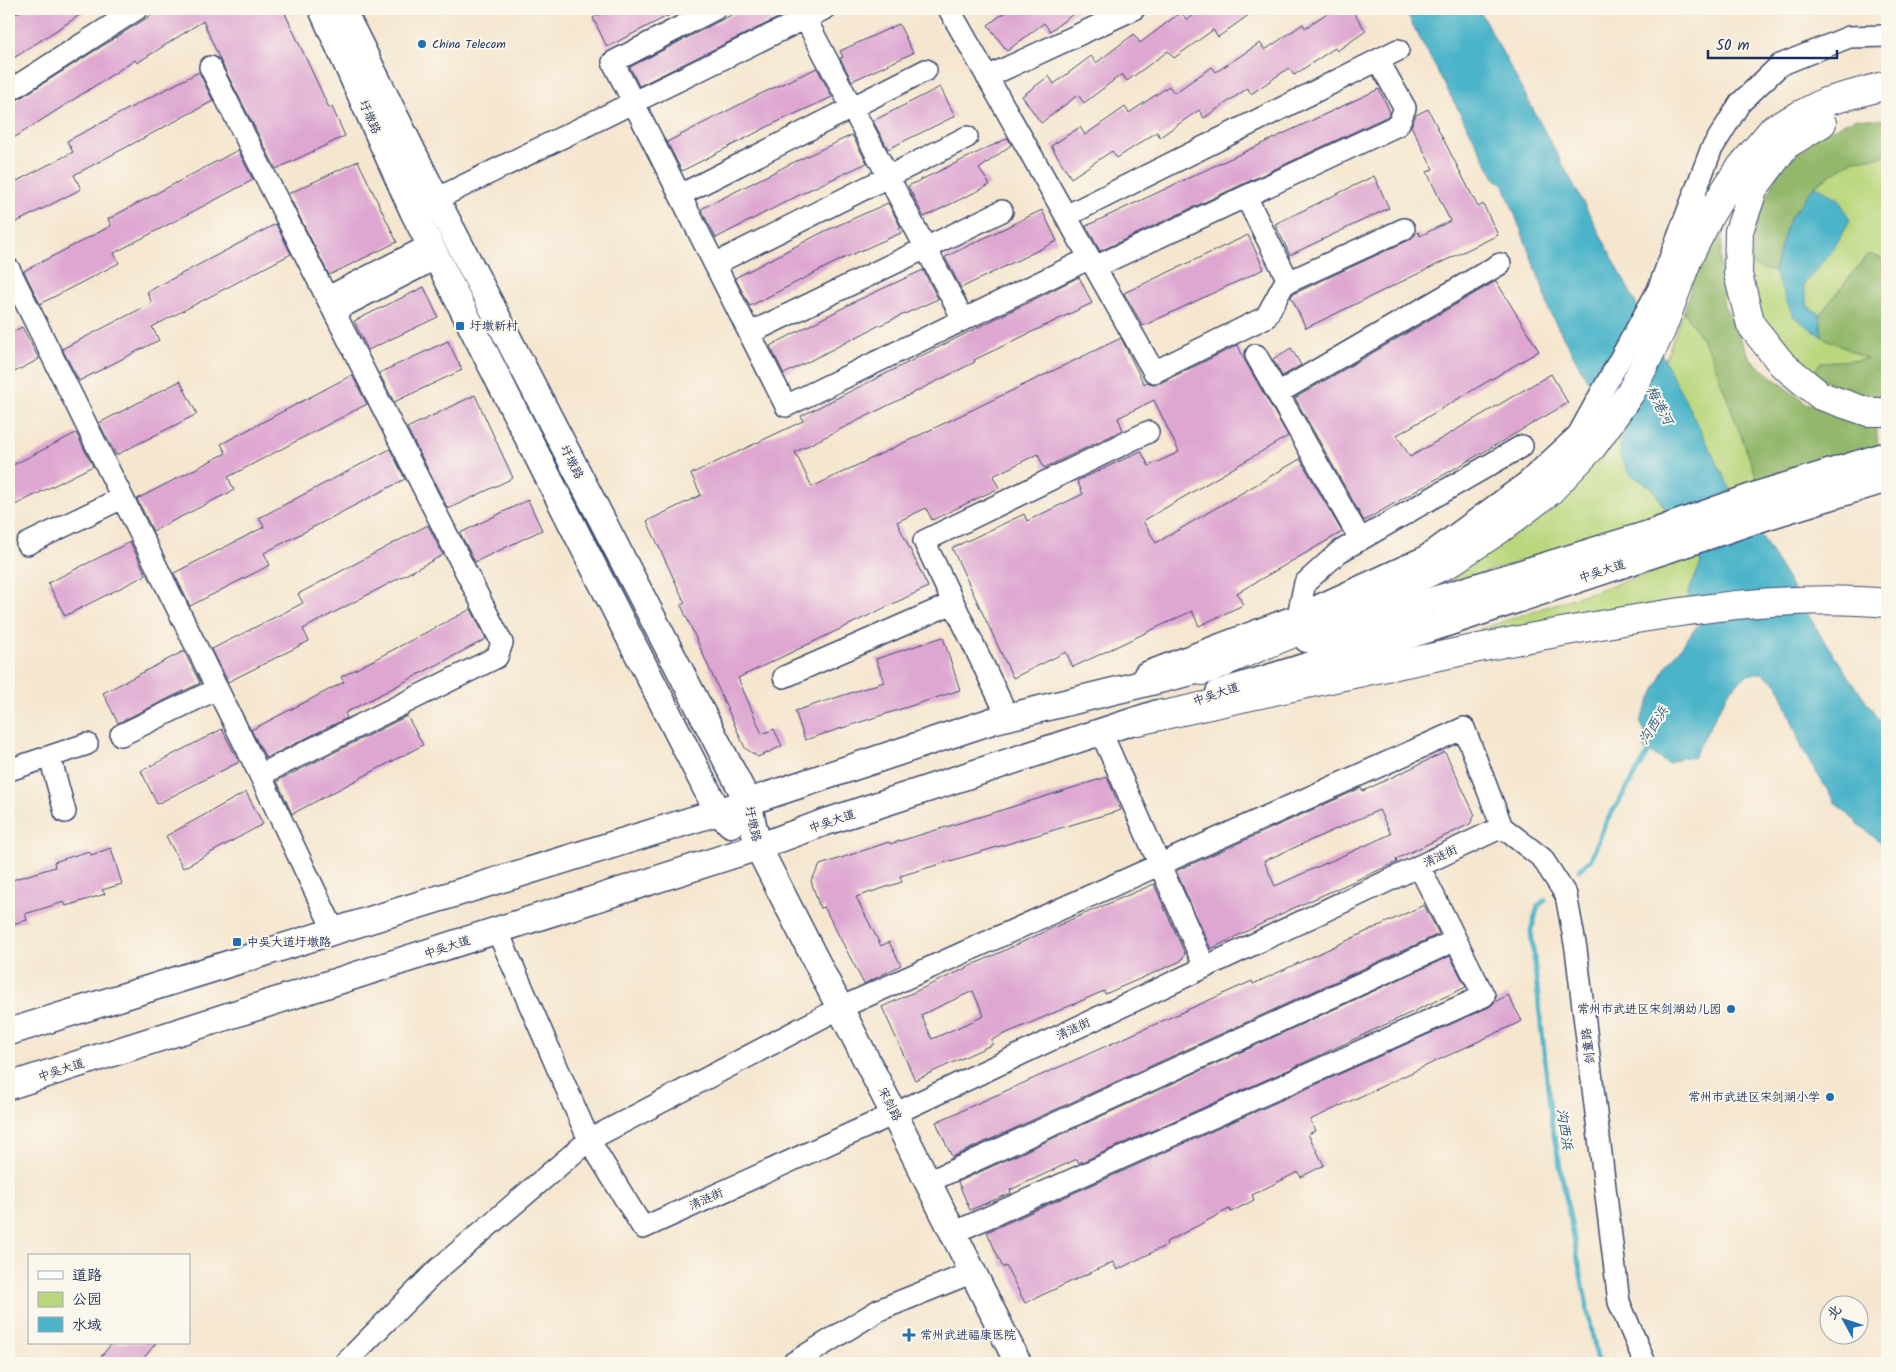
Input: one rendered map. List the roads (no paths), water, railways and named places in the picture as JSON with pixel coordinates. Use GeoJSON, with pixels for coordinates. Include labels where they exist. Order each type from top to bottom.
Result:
{"type":"FeatureCollection","features":[{"type":"Feature","properties":{"kind":"highway"},"geometry":{"type":"LineString","coordinates":[[1202,671],[1344,612],[1449,563],[1500,529],[1549,492],[1586,440],[1631,392],[1661,331],[1681,254],[1711,213],[1736,173],[1773,130],[1825,102],[1887,85]]}},
{"type":"Feature","properties":{"kind":"highway"},"geometry":{"type":"LineString","coordinates":[[1887,101],[1831,116],[1786,145],[1754,188],[1739,231],[1738,274],[1751,325],[1782,364],[1821,396],[1868,412],[1887,412]]}},
{"type":"Feature","properties":{"kind":"highway"},"geometry":{"type":"LineString","coordinates":[[1136,721],[1433,656],[1612,622],[1677,613],[1808,601],[1879,602]]}},
{"type":"Feature","properties":{"kind":"main road","name":"圩墩路"},"geometry":{"type":"LineString","coordinates":[[322,9],[413,211],[718,812],[758,847]]}},
{"type":"Feature","properties":{"kind":"main road","name":"圩墩路"},"geometry":{"type":"LineString","coordinates":[[342,9],[436,199],[748,802],[758,847]]}},
{"type":"Feature","properties":{"kind":"main road"},"geometry":{"type":"LineString","coordinates":[[1651,544],[1764,505],[1887,455]]}},
{"type":"Feature","properties":{"kind":"main road"},"geometry":{"type":"LineString","coordinates":[[1764,505],[1887,479]]}},
{"type":"Feature","properties":{"kind":"main road","name":"中吴大道"},"geometry":{"type":"LineString","coordinates":[[9,1032],[718,812],[1008,717],[1202,671],[1651,544]]}},
{"type":"Feature","properties":{"kind":"main road","name":"中吴大道"},"geometry":{"type":"LineString","coordinates":[[9,1086],[758,847],[832,820],[1247,683],[1435,627],[1651,544]]}},
{"type":"Feature","properties":{"kind":"main road","name":"宋剑路"},"geometry":{"type":"LineString","coordinates":[[758,847],[1018,1363]]}},
{"type":"Feature","properties":{"kind":"street"},"geometry":{"type":"LineString","coordinates":[[9,91],[137,9]]}},
{"type":"Feature","properties":{"kind":"street"},"geometry":{"type":"LineString","coordinates":[[715,9],[613,62],[786,406],[963,319],[1246,197],[1398,125],[1405,108],[1378,60]]}},
{"type":"Feature","properties":{"kind":"street"},"geometry":{"type":"LineString","coordinates":[[413,211],[824,9]]}},
{"type":"Feature","properties":{"kind":"street"},"geometry":{"type":"LineString","coordinates":[[948,9],[1154,372],[1266,317],[1284,284],[1404,229]]}},
{"type":"Feature","properties":{"kind":"street"},"geometry":{"type":"LineString","coordinates":[[987,77],[1134,9]]}},
{"type":"Feature","properties":{"kind":"street"},"geometry":{"type":"LineString","coordinates":[[805,18],[963,319]]}},
{"type":"Feature","properties":{"kind":"street"},"geometry":{"type":"LineString","coordinates":[[1681,254],[1711,150],[1740,103],[1780,65],[1849,37],[1887,36]]}},
{"type":"Feature","properties":{"kind":"street"},"geometry":{"type":"LineString","coordinates":[[1066,216],[1398,50]]}},
{"type":"Feature","properties":{"kind":"street"},"geometry":{"type":"LineString","coordinates":[[210,67],[502,643],[497,657],[260,776]]}},
{"type":"Feature","properties":{"kind":"street"},"geometry":{"type":"LineString","coordinates":[[680,195],[926,70]]}},
{"type":"Feature","properties":{"kind":"street"},"geometry":{"type":"LineString","coordinates":[[714,264],[967,137]]}},
{"type":"Feature","properties":{"kind":"street"},"geometry":{"type":"LineString","coordinates":[[1246,197],[1289,282]]}},
{"type":"Feature","properties":{"kind":"street"},"geometry":{"type":"LineString","coordinates":[[750,334],[1002,211]]}},
{"type":"Feature","properties":{"kind":"street"},"geometry":{"type":"LineString","coordinates":[[331,304],[434,252]]}},
{"type":"Feature","properties":{"kind":"street"},"geometry":{"type":"LineString","coordinates":[[1278,392],[1500,264]]}},
{"type":"Feature","properties":{"kind":"street"},"geometry":{"type":"LineString","coordinates":[[11,277],[260,776],[334,931]]}},
{"type":"Feature","properties":{"kind":"street"},"geometry":{"type":"LineString","coordinates":[[1256,356],[1360,539]]}},
{"type":"Feature","properties":{"kind":"street"},"geometry":{"type":"LineString","coordinates":[[1008,717],[924,541],[1148,432]]}},
{"type":"Feature","properties":{"kind":"street"},"geometry":{"type":"LineString","coordinates":[[1074,701],[1298,615],[1425,557],[1586,440]]}},
{"type":"Feature","properties":{"kind":"street"},"geometry":{"type":"LineString","coordinates":[[1298,615],[1305,583],[1339,552],[1522,446]]}},
{"type":"Feature","properties":{"kind":"street"},"geometry":{"type":"LineString","coordinates":[[27,544],[122,498]]}},
{"type":"Feature","properties":{"kind":"street"},"geometry":{"type":"LineString","coordinates":[[784,677],[953,602]]}},
{"type":"Feature","properties":{"kind":"street"},"geometry":{"type":"LineString","coordinates":[[121,735],[217,689]]}},
{"type":"Feature","properties":{"kind":"street"},"geometry":{"type":"LineString","coordinates":[[345,1363],[437,1270],[589,1140],[840,1008],[1464,728],[1502,827]]}},
{"type":"Feature","properties":{"kind":"street"},"geometry":{"type":"LineString","coordinates":[[1101,732],[1205,967]]}},
{"type":"Feature","properties":{"kind":"street"},"geometry":{"type":"LineString","coordinates":[[9,770],[87,744]]}},
{"type":"Feature","properties":{"kind":"street"},"geometry":{"type":"LineString","coordinates":[[50,757],[66,812]]}},
{"type":"Feature","properties":{"kind":"street","name":"清涟街"},"geometry":{"type":"LineString","coordinates":[[589,1140],[643,1228],[894,1114],[1502,827]]}},
{"type":"Feature","properties":{"kind":"street","name":"剑童路"},"geometry":{"type":"LineString","coordinates":[[1502,827],[1542,858],[1566,895],[1576,949],[1619,1302],[1645,1363]]}},
{"type":"Feature","properties":{"kind":"street"},"geometry":{"type":"LineString","coordinates":[[953,1233],[1484,996],[1419,866]]}},
{"type":"Feature","properties":{"kind":"street"},"geometry":{"type":"LineString","coordinates":[[497,930],[589,1140]]}},
{"type":"Feature","properties":{"kind":"street"},"geometry":{"type":"LineString","coordinates":[[928,1182],[1456,940]]}},
{"type":"Feature","properties":{"kind":"street"},"geometry":{"type":"LineString","coordinates":[[793,1363],[878,1310],[973,1272]]}},
{"type":"Feature","properties":{"kind":"water","name":"梅港河"},"geometry":{"type":"Polygon","coordinates":[[[1404,9],[1479,9],[1606,245],[1733,494],[1764,540],[1821,636],[1887,731],[1887,849],[1836,804],[1803,751],[1778,684],[1762,673],[1747,675],[1729,691],[1693,758],[1681,757],[1668,764],[1643,748],[1646,735],[1640,721],[1666,667],[1703,618],[1688,594],[1701,563],[1653,489],[1629,473],[1620,456],[1622,429],[1615,403],[1588,382],[1549,311],[1544,291],[1503,183],[1496,180],[1404,9]]]}},
{"type":"Feature","properties":{"kind":"water"},"geometry":{"type":"Polygon","coordinates":[[[1815,185],[1838,198],[1850,220],[1833,250],[1803,285],[1808,307],[1820,314],[1822,337],[1793,316],[1774,272],[1788,221],[1815,185]]]}},
{"type":"Feature","properties":{"kind":"waterway","name":"沟西浜"},"geometry":{"type":"LineString","coordinates":[[1579,870],[1591,859],[1605,824],[1652,747]]}},
{"type":"Feature","properties":{"kind":"waterway","name":"沟西浜"},"geometry":{"type":"LineString","coordinates":[[1545,900],[1538,906],[1531,931],[1552,1125],[1598,1363]]}},
{"type":"Feature","properties":{"kind":"place","name":"China Telecom"},"geometry":{"type":"Point","coordinates":[422,44]}},
{"type":"Feature","properties":{"kind":"place","name":"圩墩新村"},"geometry":{"type":"Point","coordinates":[460,326]}},
{"type":"Feature","properties":{"kind":"place","name":"中吴大道圩墩路"},"geometry":{"type":"Point","coordinates":[237,942]}},
{"type":"Feature","properties":{"kind":"place","name":"常州市武进区宋剑湖幼儿园"},"geometry":{"type":"Point","coordinates":[1731,1009]}},
{"type":"Feature","properties":{"kind":"place","name":"常州市武进区宋剑湖小学"},"geometry":{"type":"Point","coordinates":[1830,1097]}},
{"type":"Feature","properties":{"kind":"place","name":"常州武进福康医院"},"geometry":{"type":"Point","coordinates":[909,1335]}}]}
